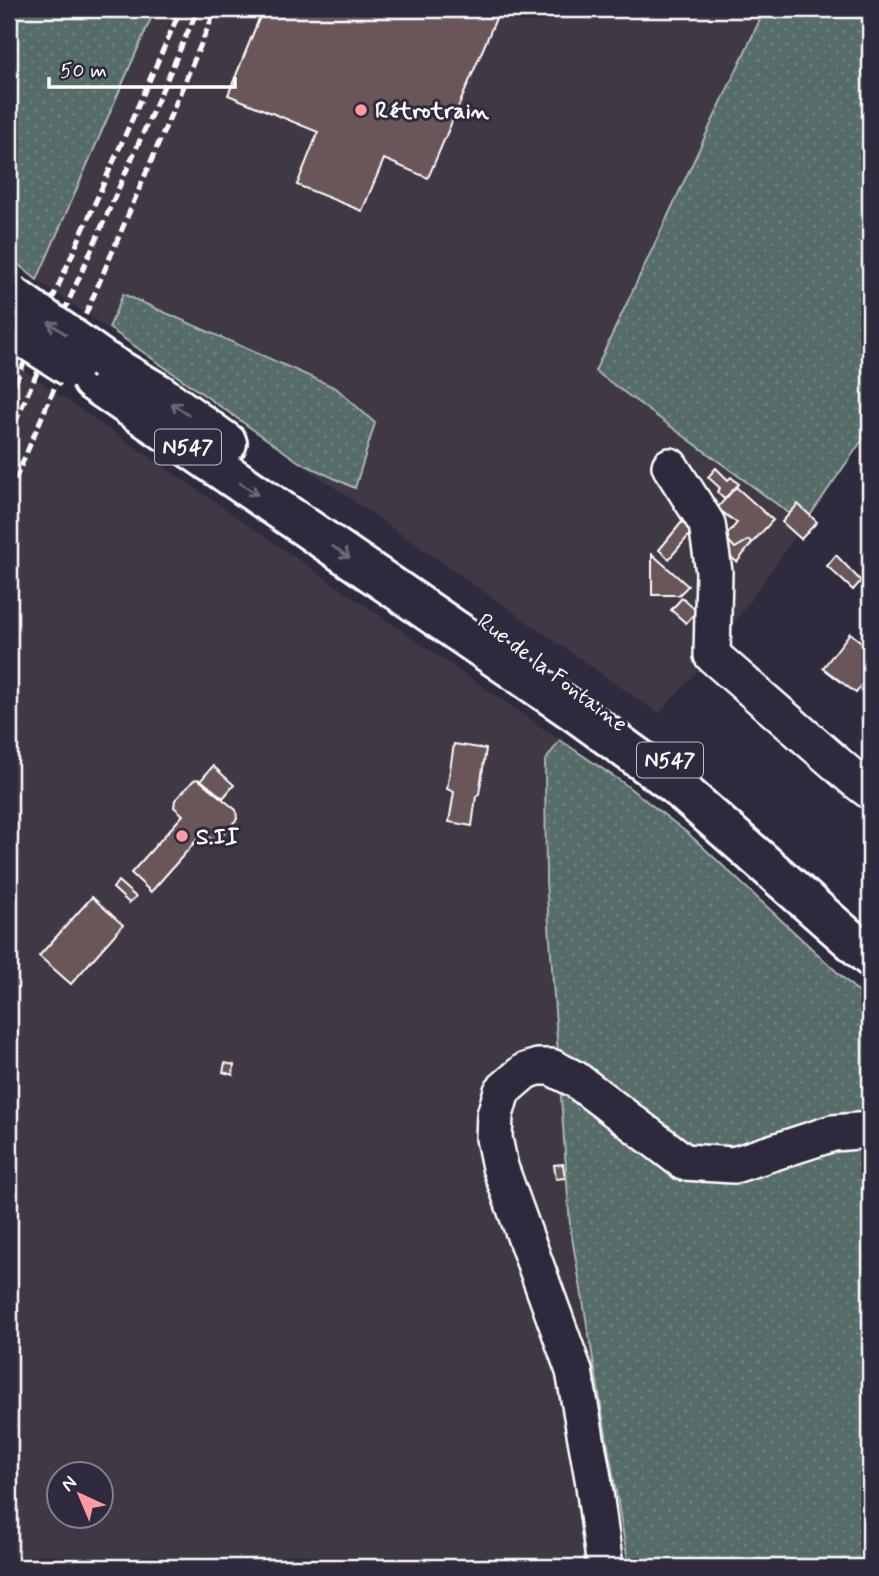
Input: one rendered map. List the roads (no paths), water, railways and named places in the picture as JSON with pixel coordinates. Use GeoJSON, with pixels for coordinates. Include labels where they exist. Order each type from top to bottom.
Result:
{"type":"FeatureCollection","features":[{"type":"Feature","properties":{"kind":"main road","name":"N547"},"geometry":{"type":"LineString","coordinates":[[10,306],[98,371],[456,615],[575,712],[674,784],[870,957]]}},
{"type":"Feature","properties":{"kind":"main road","name":"Rue de la Fontaine"},"geometry":{"type":"LineString","coordinates":[[456,615],[729,805],[870,926]]}},
{"type":"Feature","properties":{"kind":"street"},"geometry":{"type":"LineString","coordinates":[[670,466],[707,524],[714,572],[712,655],[865,775]]}},
{"type":"Feature","properties":{"kind":"street"},"geometry":{"type":"LineString","coordinates":[[605,1567],[574,1371],[500,1167],[494,1138],[495,1115],[502,1091],[525,1071],[551,1067],[575,1079],[684,1162],[734,1166],[833,1133],[870,1130]]}},
{"type":"Feature","properties":{"kind":"railway"},"geometry":{"type":"LineString","coordinates":[[9,397],[181,9]]}},
{"type":"Feature","properties":{"kind":"railway"},"geometry":{"type":"LineString","coordinates":[[9,436],[198,9]]}},
{"type":"Feature","properties":{"kind":"railway"},"geometry":{"type":"LineString","coordinates":[[9,494],[216,9]]}},
{"type":"Feature","properties":{"kind":"place","name":"Rétrotrain"},"geometry":{"type":"Point","coordinates":[361,110]}},
{"type":"Feature","properties":{"kind":"place","name":"S.II"},"geometry":{"type":"Point","coordinates":[182,836]}}]}
